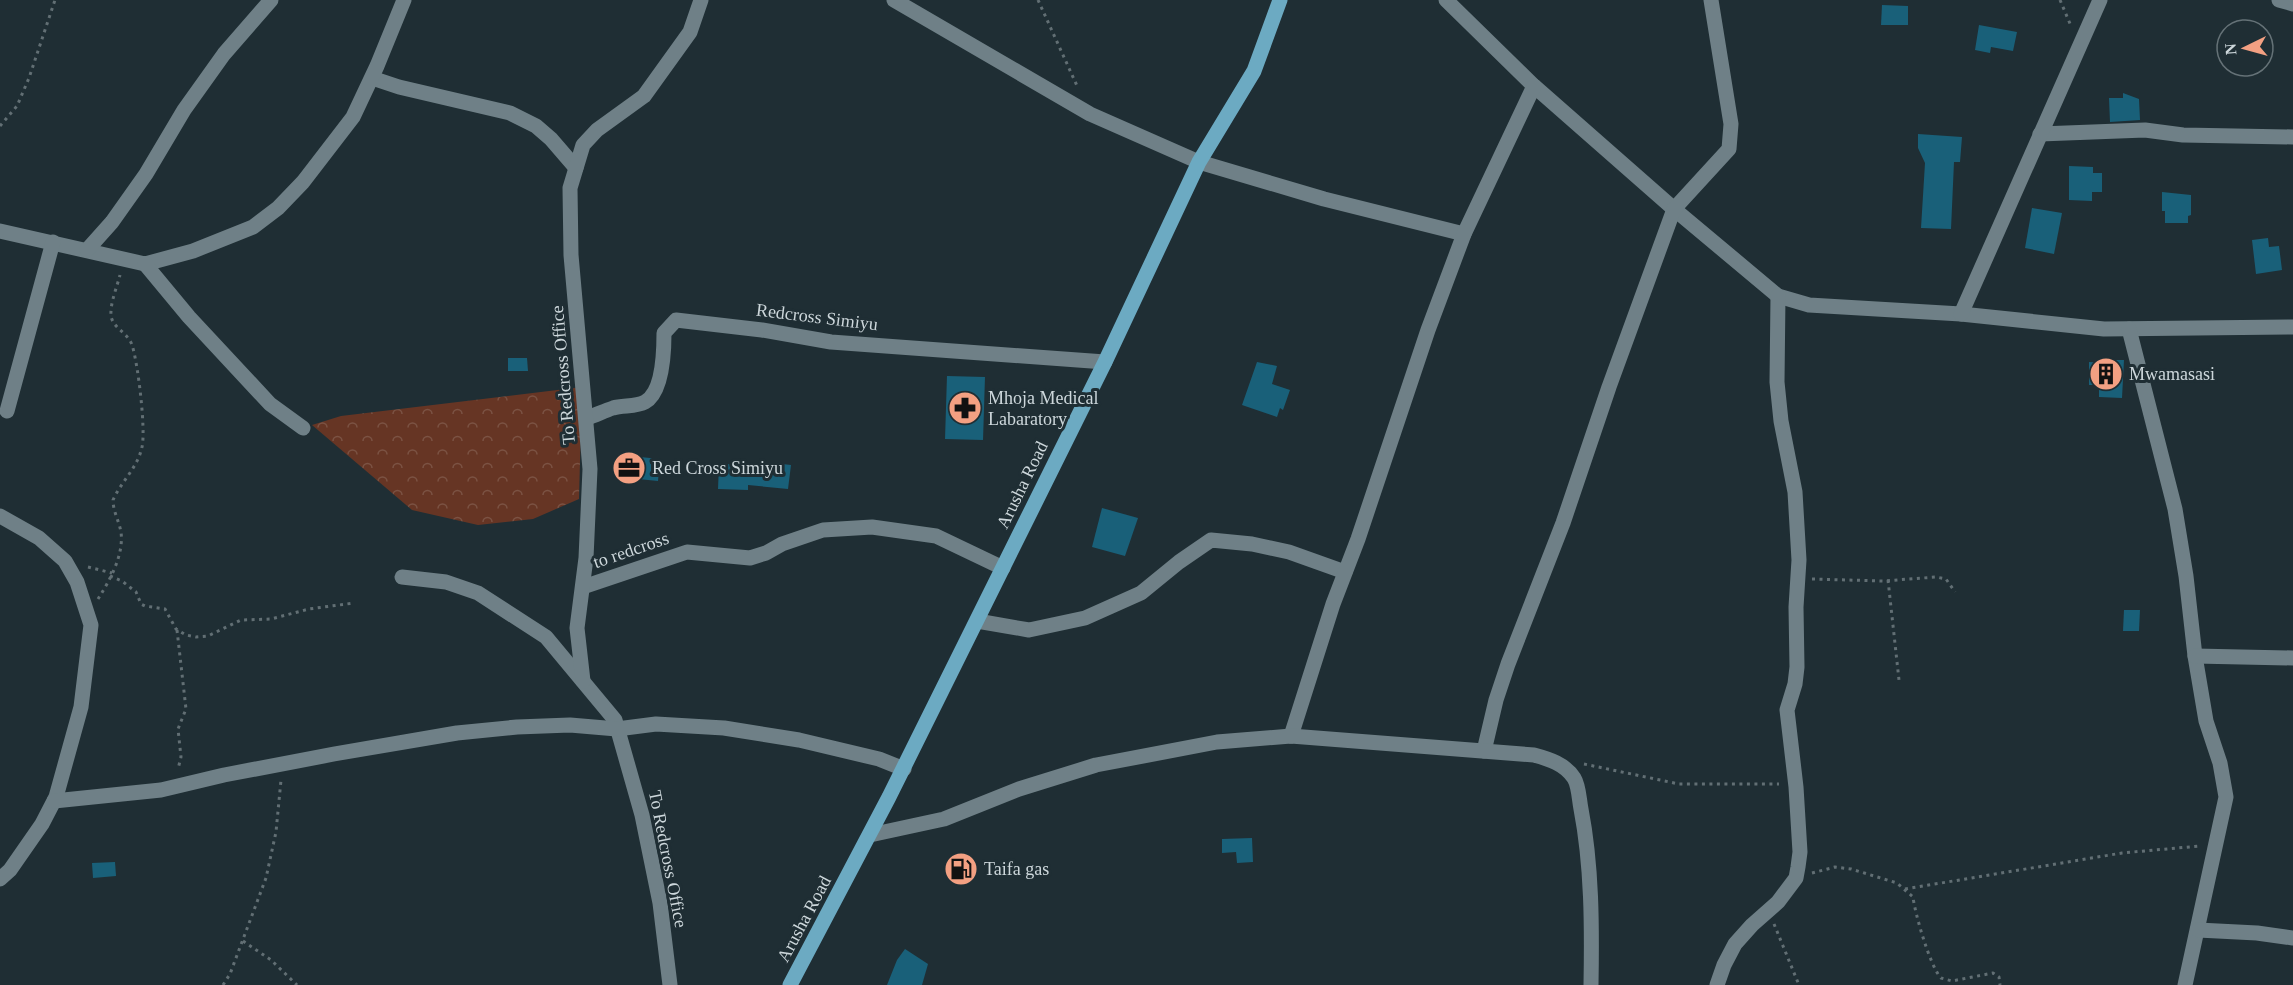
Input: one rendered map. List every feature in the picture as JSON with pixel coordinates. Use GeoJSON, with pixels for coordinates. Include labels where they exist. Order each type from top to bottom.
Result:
{"type":"FeatureCollection","features":[{"type":"Feature","properties":{"kind":"main road","name":"Arusha Road"},"geometry":{"type":"LineString","coordinates":[[790,985],[870,835],[1106,362],[1199,162],[1254,71],[1280,0]]}},
{"type":"Feature","properties":{"kind":"street"},"geometry":{"type":"LineString","coordinates":[[87,250],[112,222],[146,174],[184,110],[224,54],[271,0]]}},
{"type":"Feature","properties":{"kind":"street"},"geometry":{"type":"LineString","coordinates":[[0,231],[145,264],[193,251],[253,227],[278,208],[303,182],[352,117],[372,78],[404,0]]}},
{"type":"Feature","properties":{"kind":"street","name":"To Redcross Office"},"geometry":{"type":"LineString","coordinates":[[584,681],[577,628],[583,587],[590,469],[571,255],[570,188],[583,145],[597,130],[644,96],[690,32],[701,0]]}},
{"type":"Feature","properties":{"kind":"street"},"geometry":{"type":"LineString","coordinates":[[894,0],[1090,114],[1199,162],[1324,199],[1464,234]]}},
{"type":"Feature","properties":{"kind":"street"},"geometry":{"type":"LineString","coordinates":[[1446,0],[1534,86],[1674,209],[1778,296],[1809,305],[1961,314],[2104,329],[2293,327]]}},
{"type":"Feature","properties":{"kind":"street"},"geometry":{"type":"LineString","coordinates":[[1484,751],[1496,700],[1508,664],[1563,523],[1609,387],[1674,209],[1729,149],[1731,124],[1711,0]]}},
{"type":"Feature","properties":{"kind":"street"},"geometry":{"type":"LineString","coordinates":[[1961,314],[2078,45],[2100,0]]}},
{"type":"Feature","properties":{"kind":"street"},"geometry":{"type":"LineString","coordinates":[[2279,0],[2293,4]]}},
{"type":"Feature","properties":{"kind":"street"},"geometry":{"type":"LineString","coordinates":[[372,78],[399,87],[510,113],[536,126],[551,139],[576,168]]}},
{"type":"Feature","properties":{"kind":"street"},"geometry":{"type":"LineString","coordinates":[[1291,736],[1311,670],[1464,234],[1534,86]]}},
{"type":"Feature","properties":{"kind":"street"},"geometry":{"type":"LineString","coordinates":[[2040,134],[2145,130],[2183,135],[2293,137]]}},
{"type":"Feature","properties":{"kind":"street"},"geometry":{"type":"LineString","coordinates":[[7,411],[53,242]]}},
{"type":"Feature","properties":{"kind":"street"},"geometry":{"type":"LineString","coordinates":[[145,264],[189,317],[261,396],[303,428]]}},
{"type":"Feature","properties":{"kind":"street"},"geometry":{"type":"LineString","coordinates":[[1717,985],[1735,944],[1778,902],[1796,878],[1800,852],[1796,787],[1787,710],[1795,684],[1797,667],[1796,607],[1799,579],[1795,492],[1781,420],[1777,382],[1778,296]]}},
{"type":"Feature","properties":{"kind":"street","name":"Redcross Simiyu"},"geometry":{"type":"LineString","coordinates":[[587,418],[614,408],[644,403],[656,392],[664,356],[664,333],[676,320],[762,330],[831,342],[1106,362]]}},
{"type":"Feature","properties":{"kind":"street"},"geometry":{"type":"LineString","coordinates":[[2129,329],[2175,509],[2206,721],[2225,781],[2224,812],[2185,985]]}},
{"type":"Feature","properties":{"kind":"street"},"geometry":{"type":"LineString","coordinates":[[0,516],[39,538],[64,561],[77,582],[91,625],[81,707],[54,801],[42,824],[10,870],[0,879]]}},
{"type":"Feature","properties":{"kind":"street","name":"to redcross"},"geometry":{"type":"LineString","coordinates":[[583,587],[687,552],[750,558],[823,530],[872,527],[936,536],[1003,568]]}},
{"type":"Feature","properties":{"kind":"street"},"geometry":{"type":"LineString","coordinates":[[977,621],[1029,630],[1085,618],[1141,593],[1211,540],[1252,544],[1289,552],[1345,572]]}},
{"type":"Feature","properties":{"kind":"street","name":"To Redcross Office"},"geometry":{"type":"LineString","coordinates":[[402,577],[446,582],[478,593],[546,637],[615,720],[642,815],[660,903],[670,985]]}},
{"type":"Feature","properties":{"kind":"street"},"geometry":{"type":"LineString","coordinates":[[2195,656],[2293,658]]}},
{"type":"Feature","properties":{"kind":"street"},"geometry":{"type":"LineString","coordinates":[[54,801],[111,797],[166,789],[283,764],[457,733],[570,725],[617,729],[656,724],[723,728],[799,740],[879,759],[903,769]]}},
{"type":"Feature","properties":{"kind":"street"},"geometry":{"type":"LineString","coordinates":[[870,835],[944,819],[1019,789],[1095,765],[1217,742],[1291,736],[1534,755],[1554,761],[1574,778],[1585,827],[1591,985]]}},
{"type":"Feature","properties":{"kind":"street"},"geometry":{"type":"LineString","coordinates":[[2198,930],[2257,933],[2293,938]]}},
{"type":"Feature","properties":{"kind":"path"},"geometry":{"type":"LineString","coordinates":[[0,126],[17,106],[29,78],[55,0]]}},
{"type":"Feature","properties":{"kind":"path"},"geometry":{"type":"LineString","coordinates":[[1038,0],[1090,114]]}},
{"type":"Feature","properties":{"kind":"path"},"geometry":{"type":"LineString","coordinates":[[2060,0],[2078,45]]}},
{"type":"Feature","properties":{"kind":"path"},"geometry":{"type":"LineString","coordinates":[[88,615],[110,576],[121,549],[121,534],[113,500],[142,448],[143,418],[132,346],[125,333],[117,327],[111,314],[124,259]]}},
{"type":"Feature","properties":{"kind":"path"},"geometry":{"type":"LineString","coordinates":[[110,576],[122,581],[136,592],[145,606],[165,609],[177,630],[186,709],[177,735],[180,763],[166,789]]}},
{"type":"Feature","properties":{"kind":"path"},"geometry":{"type":"LineString","coordinates":[[1799,579],[1888,580],[1936,577],[1946,579],[1955,592]]}},
{"type":"Feature","properties":{"kind":"path"},"geometry":{"type":"LineString","coordinates":[[1888,580],[1899,680]]}},
{"type":"Feature","properties":{"kind":"path"},"geometry":{"type":"LineString","coordinates":[[177,630],[186,635],[208,636],[241,620],[271,619],[309,609],[354,603]]}},
{"type":"Feature","properties":{"kind":"path"},"geometry":{"type":"LineString","coordinates":[[223,985],[266,878],[276,832],[283,764]]}},
{"type":"Feature","properties":{"kind":"path"},"geometry":{"type":"LineString","coordinates":[[1582,764],[1679,784],[1779,783],[1796,787]]}},
{"type":"Feature","properties":{"kind":"path"},"geometry":{"type":"LineString","coordinates":[[1905,889],[2122,853],[2217,844]]}},
{"type":"Feature","properties":{"kind":"path"},"geometry":{"type":"LineString","coordinates":[[1796,878],[1822,870],[1844,867],[1897,884],[1913,897],[1916,917],[1934,967],[1941,978],[1952,981],[1993,973],[1999,977],[2000,985]]}},
{"type":"Feature","properties":{"kind":"path"},"geometry":{"type":"LineString","coordinates":[[1767,912],[1799,985]]}},
{"type":"Feature","properties":{"kind":"path"},"geometry":{"type":"LineString","coordinates":[[242,941],[271,960],[297,985]]}},
{"type":"Feature","properties":{"kind":"green space"},"geometry":{"type":"Polygon","coordinates":[[[582,387],[579,499],[533,519],[478,525],[412,510],[312,425],[341,416],[582,387]]]}},
{"type":"Feature","properties":{"kind":"building"},"geometry":{"type":"Polygon","coordinates":[[[1882,5],[1908,6],[1908,25],[1881,25],[1882,5]]]}},
{"type":"Feature","properties":{"kind":"building"},"geometry":{"type":"Polygon","coordinates":[[[1979,25],[2017,32],[2013,51],[1991,47],[1990,53],[1975,50],[1979,25]]]}},
{"type":"Feature","properties":{"kind":"building"},"geometry":{"type":"Polygon","coordinates":[[[2123,93],[2139,99],[2140,120],[2110,122],[2109,98],[2123,98],[2123,93]]]}},
{"type":"Feature","properties":{"kind":"building"},"geometry":{"type":"Polygon","coordinates":[[[1918,134],[1962,137],[1960,162],[1954,162],[1951,229],[1921,228],[1925,163],[1918,148],[1918,134]]]}},
{"type":"Feature","properties":{"kind":"building"},"geometry":{"type":"Polygon","coordinates":[[[2069,166],[2093,167],[2093,173],[2102,173],[2102,192],[2092,192],[2092,201],[2069,200],[2069,166]]]}},
{"type":"Feature","properties":{"kind":"building"},"geometry":{"type":"Polygon","coordinates":[[[2162,192],[2191,195],[2191,215],[2188,216],[2188,223],[2165,223],[2165,211],[2162,211],[2162,192]]]}},
{"type":"Feature","properties":{"kind":"building"},"geometry":{"type":"Polygon","coordinates":[[[2032,208],[2062,213],[2054,254],[2025,248],[2032,208]]]}},
{"type":"Feature","properties":{"kind":"building"},"geometry":{"type":"Polygon","coordinates":[[[2268,238],[2269,247],[2279,246],[2282,270],[2256,274],[2252,240],[2268,238]]]}},
{"type":"Feature","properties":{"kind":"building"},"geometry":{"type":"Polygon","coordinates":[[[508,358],[527,358],[528,371],[508,371],[508,358]]]}},
{"type":"Feature","properties":{"kind":"building","name":"Mwamasasi"},"geometry":{"type":"Polygon","coordinates":[[[2103,360],[2124,360],[2122,398],[2099,397],[2099,385],[2089,385],[2089,362],[2103,363],[2103,360]]]}},
{"type":"Feature","properties":{"kind":"building"},"geometry":{"type":"Polygon","coordinates":[[[1257,362],[1277,366],[1272,384],[1290,390],[1283,410],[1280,408],[1277,417],[1242,405],[1257,362]]]}},
{"type":"Feature","properties":{"kind":"building","name":"Mhoja Medical Labaratory"},"geometry":{"type":"Polygon","coordinates":[[[947,376],[985,377],[983,440],[945,439],[947,376]]]}},
{"type":"Feature","properties":{"kind":"building","name":"Red Cross Simiyu"},"geometry":{"type":"Polygon","coordinates":[[[620,455],[660,459],[658,481],[618,477],[620,455]]]}},
{"type":"Feature","properties":{"kind":"building"},"geometry":{"type":"Polygon","coordinates":[[[764,462],[791,465],[788,489],[748,485],[748,490],[718,489],[719,464],[763,465],[764,462]]]}},
{"type":"Feature","properties":{"kind":"building"},"geometry":{"type":"Polygon","coordinates":[[[1102,508],[1138,518],[1125,556],[1092,547],[1102,508]]]}},
{"type":"Feature","properties":{"kind":"building"},"geometry":{"type":"Polygon","coordinates":[[[2124,610],[2140,610],[2139,631],[2123,631],[2124,610]]]}},
{"type":"Feature","properties":{"kind":"building"},"geometry":{"type":"Polygon","coordinates":[[[1252,838],[1253,862],[1237,863],[1236,852],[1222,853],[1222,839],[1252,838]]]}},
{"type":"Feature","properties":{"kind":"building"},"geometry":{"type":"Polygon","coordinates":[[[115,862],[116,876],[93,878],[92,863],[115,862]]]}},
{"type":"Feature","properties":{"kind":"building"},"geometry":{"type":"Polygon","coordinates":[[[905,949],[928,964],[922,985],[887,985],[897,960],[905,949]]]}},
{"type":"Feature","properties":{"kind":"place","name":"Mwamasasi"},"geometry":{"type":"Point","coordinates":[2106,374]}},
{"type":"Feature","properties":{"kind":"place","name":"Mhoja Medical Labaratory"},"geometry":{"type":"Point","coordinates":[965,408]}},
{"type":"Feature","properties":{"kind":"place","name":"Red Cross Simiyu"},"geometry":{"type":"Point","coordinates":[629,468]}},
{"type":"Feature","properties":{"kind":"place","name":"Taifa gas"},"geometry":{"type":"Point","coordinates":[961,869]}}]}
